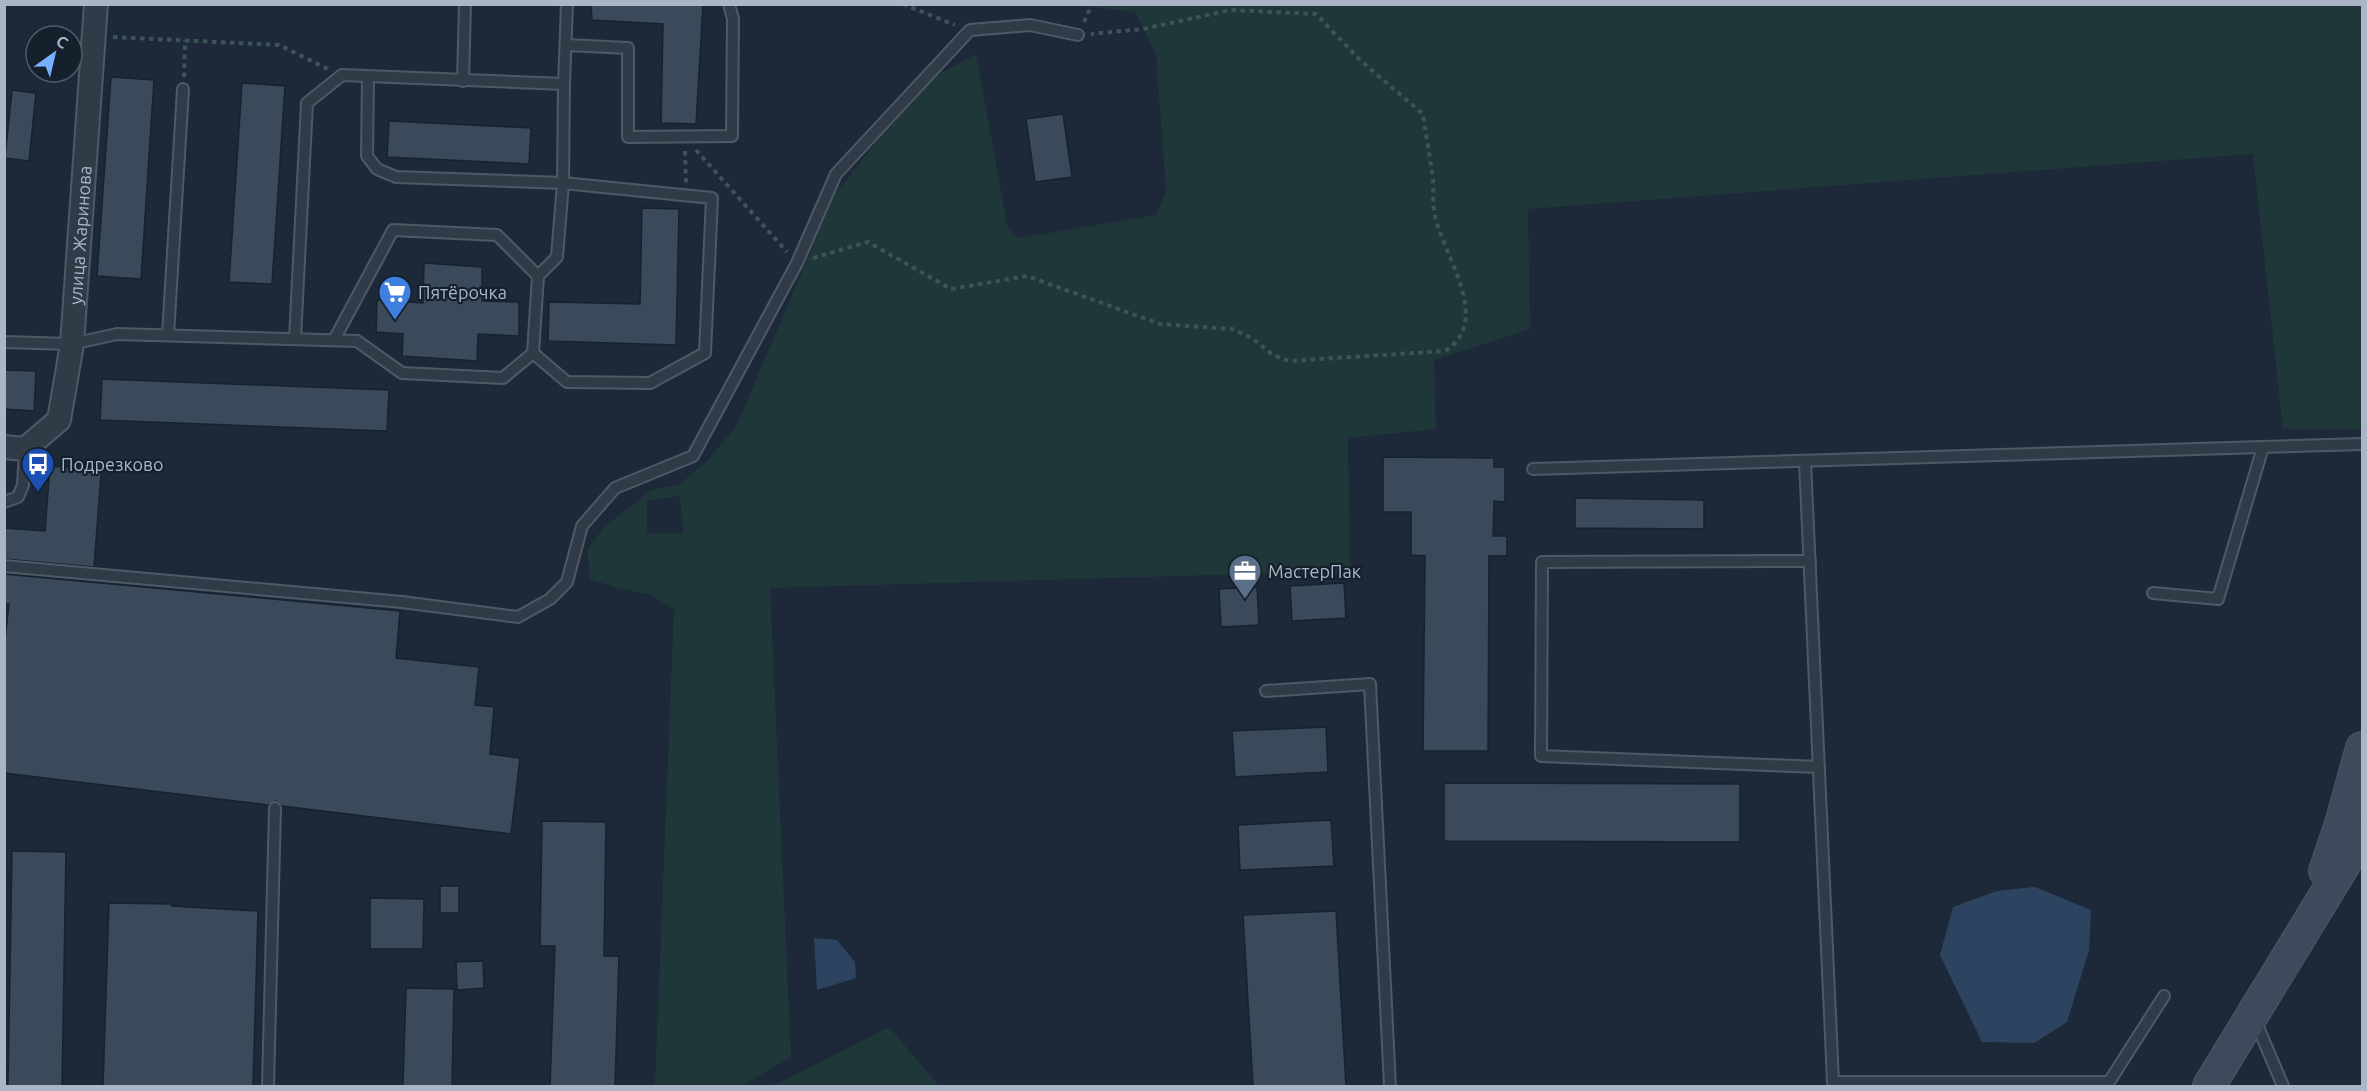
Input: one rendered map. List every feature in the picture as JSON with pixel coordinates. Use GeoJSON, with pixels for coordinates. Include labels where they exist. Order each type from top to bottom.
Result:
{"type":"FeatureCollection","features":[{"type":"Feature","properties":{"kind":"street","name":"улица Жаринова"},"geometry":{"type":"LineString","coordinates":[[15,448],[59,420],[72,344],[96,4]]}},
{"type":"Feature","properties":{"kind":"street"},"geometry":{"type":"LineString","coordinates":[[2277,975],[2318,888],[2341,824],[2362,748]]}},
{"type":"Feature","properties":{"kind":"street"},"geometry":{"type":"LineString","coordinates":[[2209,1086],[2254,1016],[2362,835]]}},
{"type":"Feature","properties":{"kind":"lane"},"geometry":{"type":"LineString","coordinates":[[463,81],[465,4]]}},
{"type":"Feature","properties":{"kind":"lane"},"geometry":{"type":"LineString","coordinates":[[4,342],[72,344],[117,334],[334,340],[357,342],[402,373],[503,378],[533,353],[538,276],[557,257],[563,183],[567,4]]}},
{"type":"Feature","properties":{"kind":"lane"},"geometry":{"type":"LineString","coordinates":[[566,45],[628,48],[628,137],[732,136],[733,19],[729,4]]}},
{"type":"Feature","properties":{"kind":"lane"},"geometry":{"type":"LineString","coordinates":[[4,566],[402,602],[519,617],[550,598],[567,582],[582,526],[615,488],[693,456],[797,263],[836,174],[970,30],[1030,25],[1078,35]]}},
{"type":"Feature","properties":{"kind":"lane"},"geometry":{"type":"LineString","coordinates":[[295,339],[307,103],[342,75],[564,84]]}},
{"type":"Feature","properties":{"kind":"lane"},"geometry":{"type":"LineString","coordinates":[[368,77],[367,156],[377,169],[396,177],[563,183],[712,198],[705,352],[650,383],[567,382],[533,353]]}},
{"type":"Feature","properties":{"kind":"lane"},"geometry":{"type":"LineString","coordinates":[[168,335],[183,89]]}},
{"type":"Feature","properties":{"kind":"lane"},"geometry":{"type":"LineString","coordinates":[[334,340],[393,230],[497,235],[538,276]]}},
{"type":"Feature","properties":{"kind":"lane"},"geometry":{"type":"LineString","coordinates":[[1533,469],[2362,444]]}},
{"type":"Feature","properties":{"kind":"lane"},"geometry":{"type":"LineString","coordinates":[[2153,593],[2218,599],[2263,447]]}},
{"type":"Feature","properties":{"kind":"lane"},"geometry":{"type":"LineString","coordinates":[[4,502],[18,497],[23,485],[15,448]]}},
{"type":"Feature","properties":{"kind":"lane"},"geometry":{"type":"LineString","coordinates":[[1805,461],[1833,1082],[2109,1082],[2164,996]]}},
{"type":"Feature","properties":{"kind":"lane"},"geometry":{"type":"LineString","coordinates":[[1810,561],[1542,562],[1540,756],[1819,767]]}},
{"type":"Feature","properties":{"kind":"lane"},"geometry":{"type":"LineString","coordinates":[[1266,691],[1370,684],[1390,1086]]}},
{"type":"Feature","properties":{"kind":"lane"},"geometry":{"type":"LineString","coordinates":[[268,1086],[275,808]]}},
{"type":"Feature","properties":{"kind":"lane"},"geometry":{"type":"LineString","coordinates":[[2254,1016],[2283,1086]]}},
{"type":"Feature","properties":{"kind":"path"},"geometry":{"type":"LineString","coordinates":[[903,4],[970,30]]}},
{"type":"Feature","properties":{"kind":"path"},"geometry":{"type":"LineString","coordinates":[[684,136],[797,263],[868,242],[951,289],[1027,276],[1160,324],[1232,329],[1252,338],[1273,355],[1289,362],[1445,351],[1457,344],[1466,329],[1466,308],[1435,216],[1433,181],[1423,114],[1360,60],[1316,14],[1231,10],[1143,29],[1078,35]]}},
{"type":"Feature","properties":{"kind":"path"},"geometry":{"type":"LineString","coordinates":[[93,36],[279,45],[342,75]]}},
{"type":"Feature","properties":{"kind":"path"},"geometry":{"type":"LineString","coordinates":[[183,89],[185,40]]}},
{"type":"Feature","properties":{"kind":"path"},"geometry":{"type":"LineString","coordinates":[[684,136],[686,195]]}},
{"type":"Feature","properties":{"kind":"green space"},"geometry":{"type":"Polygon","coordinates":[[[1075,5],[2362,5],[2362,429],[2283,429],[2253,154],[1528,209],[1530,329],[1434,360],[1436,429],[1348,438],[1350,571],[770,588],[791,1057],[741,1086],[655,1086],[674,609],[649,594],[621,589],[590,579],[587,550],[605,526],[652,490],[680,484],[708,460],[736,427],[835,194],[891,123],[937,75],[976,54],[1008,229],[1019,238],[1156,215],[1166,191],[1156,54],[1135,12],[1075,5]],[[680,496],[647,501],[647,533],[683,533],[680,496]]]}},
{"type":"Feature","properties":{"kind":"green space"},"geometry":{"type":"Polygon","coordinates":[[[889,1027],[939,1086],[773,1086],[889,1027]]]}},
{"type":"Feature","properties":{"kind":"water"},"geometry":{"type":"Polygon","coordinates":[[[2035,887],[2091,910],[2089,950],[2067,1022],[2034,1043],[1982,1042],[1940,955],[1953,907],[1997,891],[2035,887]]]}},
{"type":"Feature","properties":{"kind":"water"},"geometry":{"type":"Polygon","coordinates":[[[814,938],[837,940],[855,962],[856,978],[817,990],[814,938]]]}},
{"type":"Feature","properties":{"kind":"building"},"geometry":{"type":"Polygon","coordinates":[[[591,4],[703,4],[696,124],[661,123],[663,24],[592,20],[591,4]]]}},
{"type":"Feature","properties":{"kind":"building"},"geometry":{"type":"Polygon","coordinates":[[[111,77],[154,80],[141,279],[97,276],[111,77]]]}},
{"type":"Feature","properties":{"kind":"building"},"geometry":{"type":"Polygon","coordinates":[[[242,83],[285,86],[272,284],[229,282],[242,83]]]}},
{"type":"Feature","properties":{"kind":"building"},"geometry":{"type":"Polygon","coordinates":[[[12,90],[36,93],[29,161],[5,158],[12,90]]]}},
{"type":"Feature","properties":{"kind":"building"},"geometry":{"type":"Polygon","coordinates":[[[1063,114],[1072,177],[1035,182],[1026,119],[1063,114]]]}},
{"type":"Feature","properties":{"kind":"building"},"geometry":{"type":"Polygon","coordinates":[[[389,121],[531,128],[529,164],[387,157],[389,121]]]}},
{"type":"Feature","properties":{"kind":"building"},"geometry":{"type":"Polygon","coordinates":[[[642,208],[679,209],[676,345],[548,341],[549,302],[640,304],[642,208]]]}},
{"type":"Feature","properties":{"kind":"building"},"geometry":{"type":"Polygon","coordinates":[[[424,263],[482,267],[482,301],[519,302],[519,336],[478,334],[477,361],[402,356],[403,334],[376,332],[377,300],[423,303],[424,263]]]}},
{"type":"Feature","properties":{"kind":"building"},"geometry":{"type":"Polygon","coordinates":[[[4,370],[36,371],[34,411],[4,409],[4,370]]]}},
{"type":"Feature","properties":{"kind":"building"},"geometry":{"type":"Polygon","coordinates":[[[102,379],[389,390],[387,431],[100,420],[102,379]]]}},
{"type":"Feature","properties":{"kind":"building"},"geometry":{"type":"Polygon","coordinates":[[[1383,457],[1494,458],[1494,467],[1505,467],[1505,502],[1494,501],[1493,536],[1507,536],[1507,556],[1489,556],[1488,751],[1423,751],[1425,556],[1411,555],[1411,512],[1383,512],[1383,457]]]}},
{"type":"Feature","properties":{"kind":"building"},"geometry":{"type":"Polygon","coordinates":[[[86,461],[102,462],[94,567],[4,559],[4,528],[45,531],[50,466],[85,469],[86,461]]]}},
{"type":"Feature","properties":{"kind":"building"},"geometry":{"type":"Polygon","coordinates":[[[1575,498],[1704,500],[1704,529],[1575,528],[1575,498]]]}},
{"type":"Feature","properties":{"kind":"building"},"geometry":{"type":"Polygon","coordinates":[[[4,574],[400,611],[396,658],[479,667],[475,705],[494,707],[490,754],[520,758],[511,834],[282,806],[276,801],[268,805],[4,773],[4,648],[9,604],[4,604],[4,574]]]}},
{"type":"Feature","properties":{"kind":"building"},"geometry":{"type":"Polygon","coordinates":[[[1344,583],[1346,618],[1292,621],[1290,586],[1344,583]]]}},
{"type":"Feature","properties":{"kind":"building"},"geometry":{"type":"Polygon","coordinates":[[[1257,587],[1259,625],[1221,627],[1219,589],[1257,587]]]}},
{"type":"Feature","properties":{"kind":"building"},"geometry":{"type":"Polygon","coordinates":[[[1326,727],[1328,772],[1235,777],[1232,731],[1326,727]]]}},
{"type":"Feature","properties":{"kind":"building"},"geometry":{"type":"Polygon","coordinates":[[[1444,783],[1740,784],[1740,842],[1444,841],[1444,783]]]}},
{"type":"Feature","properties":{"kind":"building"},"geometry":{"type":"Polygon","coordinates":[[[1331,820],[1334,866],[1240,870],[1238,825],[1331,820]]]}},
{"type":"Feature","properties":{"kind":"building"},"geometry":{"type":"Polygon","coordinates":[[[542,821],[606,822],[604,956],[619,956],[615,1086],[550,1086],[555,946],[540,946],[542,821]]]}},
{"type":"Feature","properties":{"kind":"building"},"geometry":{"type":"Polygon","coordinates":[[[12,851],[66,852],[62,1086],[8,1086],[12,851]]]}},
{"type":"Feature","properties":{"kind":"building"},"geometry":{"type":"Polygon","coordinates":[[[440,886],[459,886],[459,913],[440,913],[440,886]]]}},
{"type":"Feature","properties":{"kind":"building"},"geometry":{"type":"Polygon","coordinates":[[[370,898],[424,899],[423,949],[370,949],[370,898]]]}},
{"type":"Feature","properties":{"kind":"building"},"geometry":{"type":"Polygon","coordinates":[[[109,903],[172,904],[172,906],[258,911],[253,1086],[103,1086],[109,903]]]}},
{"type":"Feature","properties":{"kind":"building"},"geometry":{"type":"Polygon","coordinates":[[[1336,911],[1346,1086],[1253,1086],[1243,915],[1336,911]]]}},
{"type":"Feature","properties":{"kind":"building"},"geometry":{"type":"Polygon","coordinates":[[[483,961],[484,988],[457,990],[456,962],[483,961]]]}},
{"type":"Feature","properties":{"kind":"building"},"geometry":{"type":"Polygon","coordinates":[[[406,988],[454,989],[452,1086],[403,1086],[406,988]]]}},
{"type":"Feature","properties":{"kind":"place","name":"Пятёрочка"},"geometry":{"type":"Point","coordinates":[395,321]}},
{"type":"Feature","properties":{"kind":"place","name":"Подрезково"},"geometry":{"type":"Point","coordinates":[38,493]}},
{"type":"Feature","properties":{"kind":"place","name":"МастерПак"},"geometry":{"type":"Point","coordinates":[1245,600]}}]}
